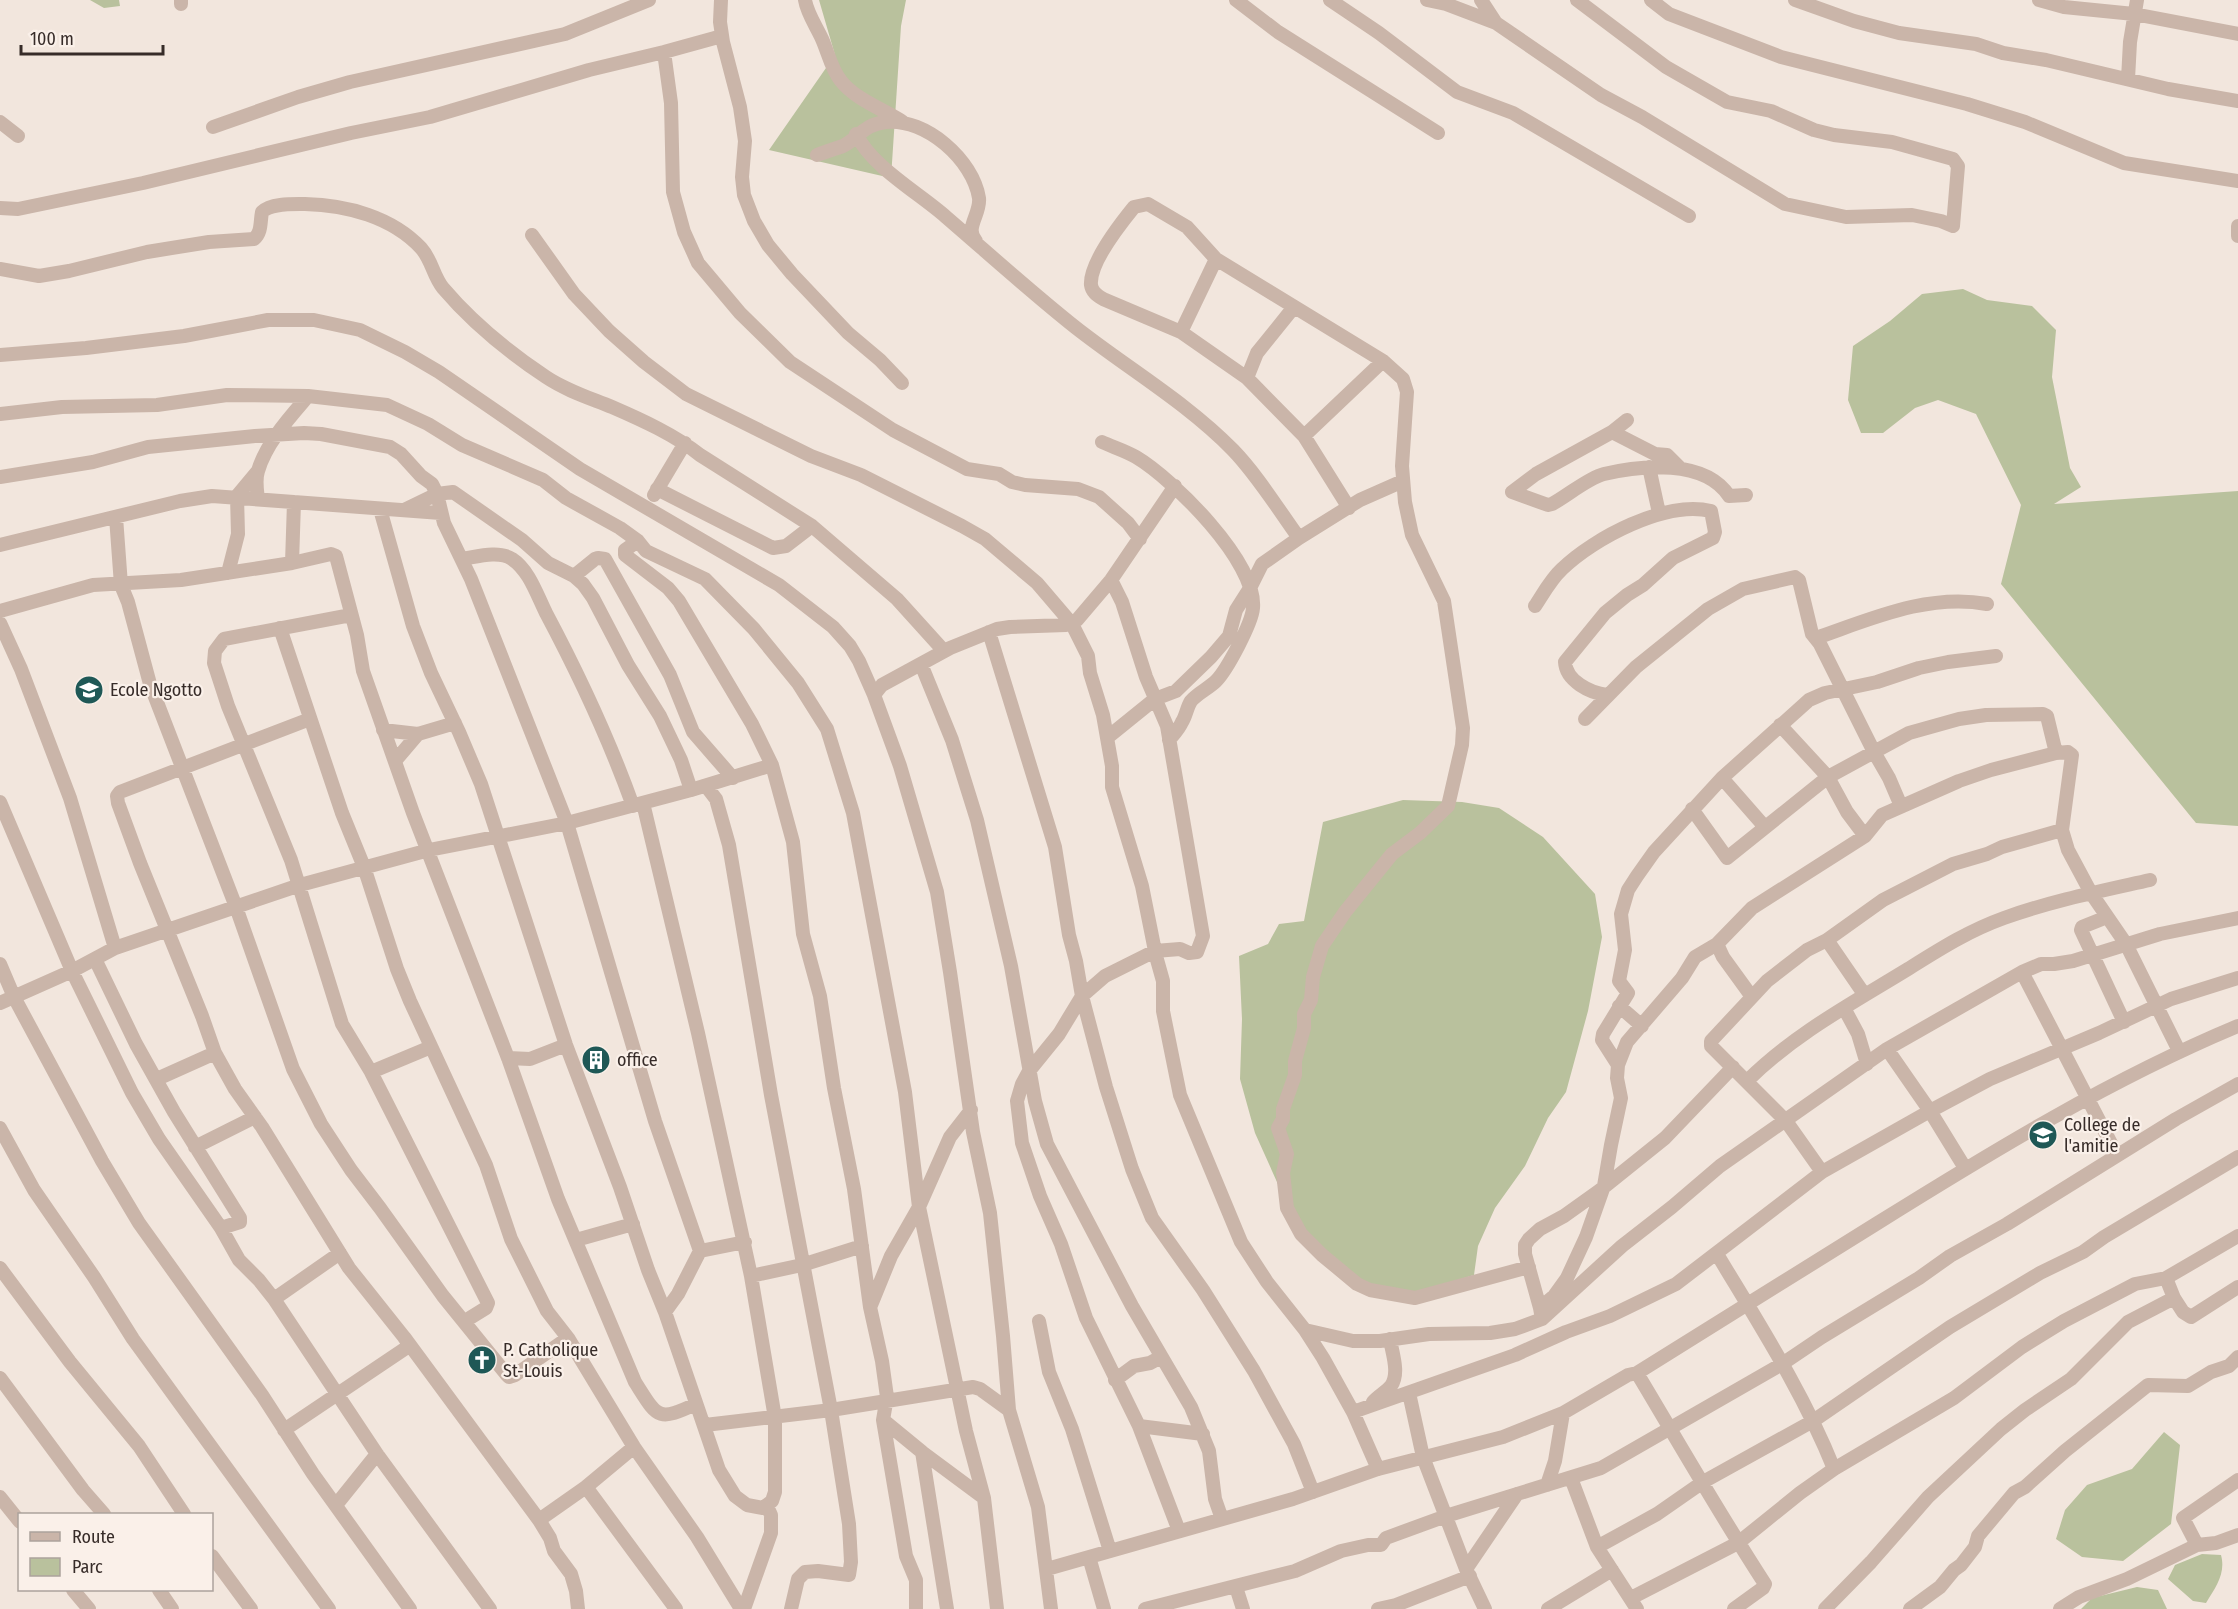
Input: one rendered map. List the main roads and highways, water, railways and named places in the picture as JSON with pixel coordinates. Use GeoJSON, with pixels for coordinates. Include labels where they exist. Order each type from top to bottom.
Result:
{"type":"FeatureCollection","features":[{"type":"Feature","properties":{"kind":"place","name":"Ecole Ngotto"},"geometry":{"type":"Point","coordinates":[89,690]}},
{"type":"Feature","properties":{"kind":"place","name":"office"},"geometry":{"type":"Point","coordinates":[596,1060]}},
{"type":"Feature","properties":{"kind":"place","name":"College de l'amitie"},"geometry":{"type":"Point","coordinates":[2043,1135]}},
{"type":"Feature","properties":{"kind":"place","name":"P. Catholique St-Louis"},"geometry":{"type":"Point","coordinates":[482,1360]}}]}
